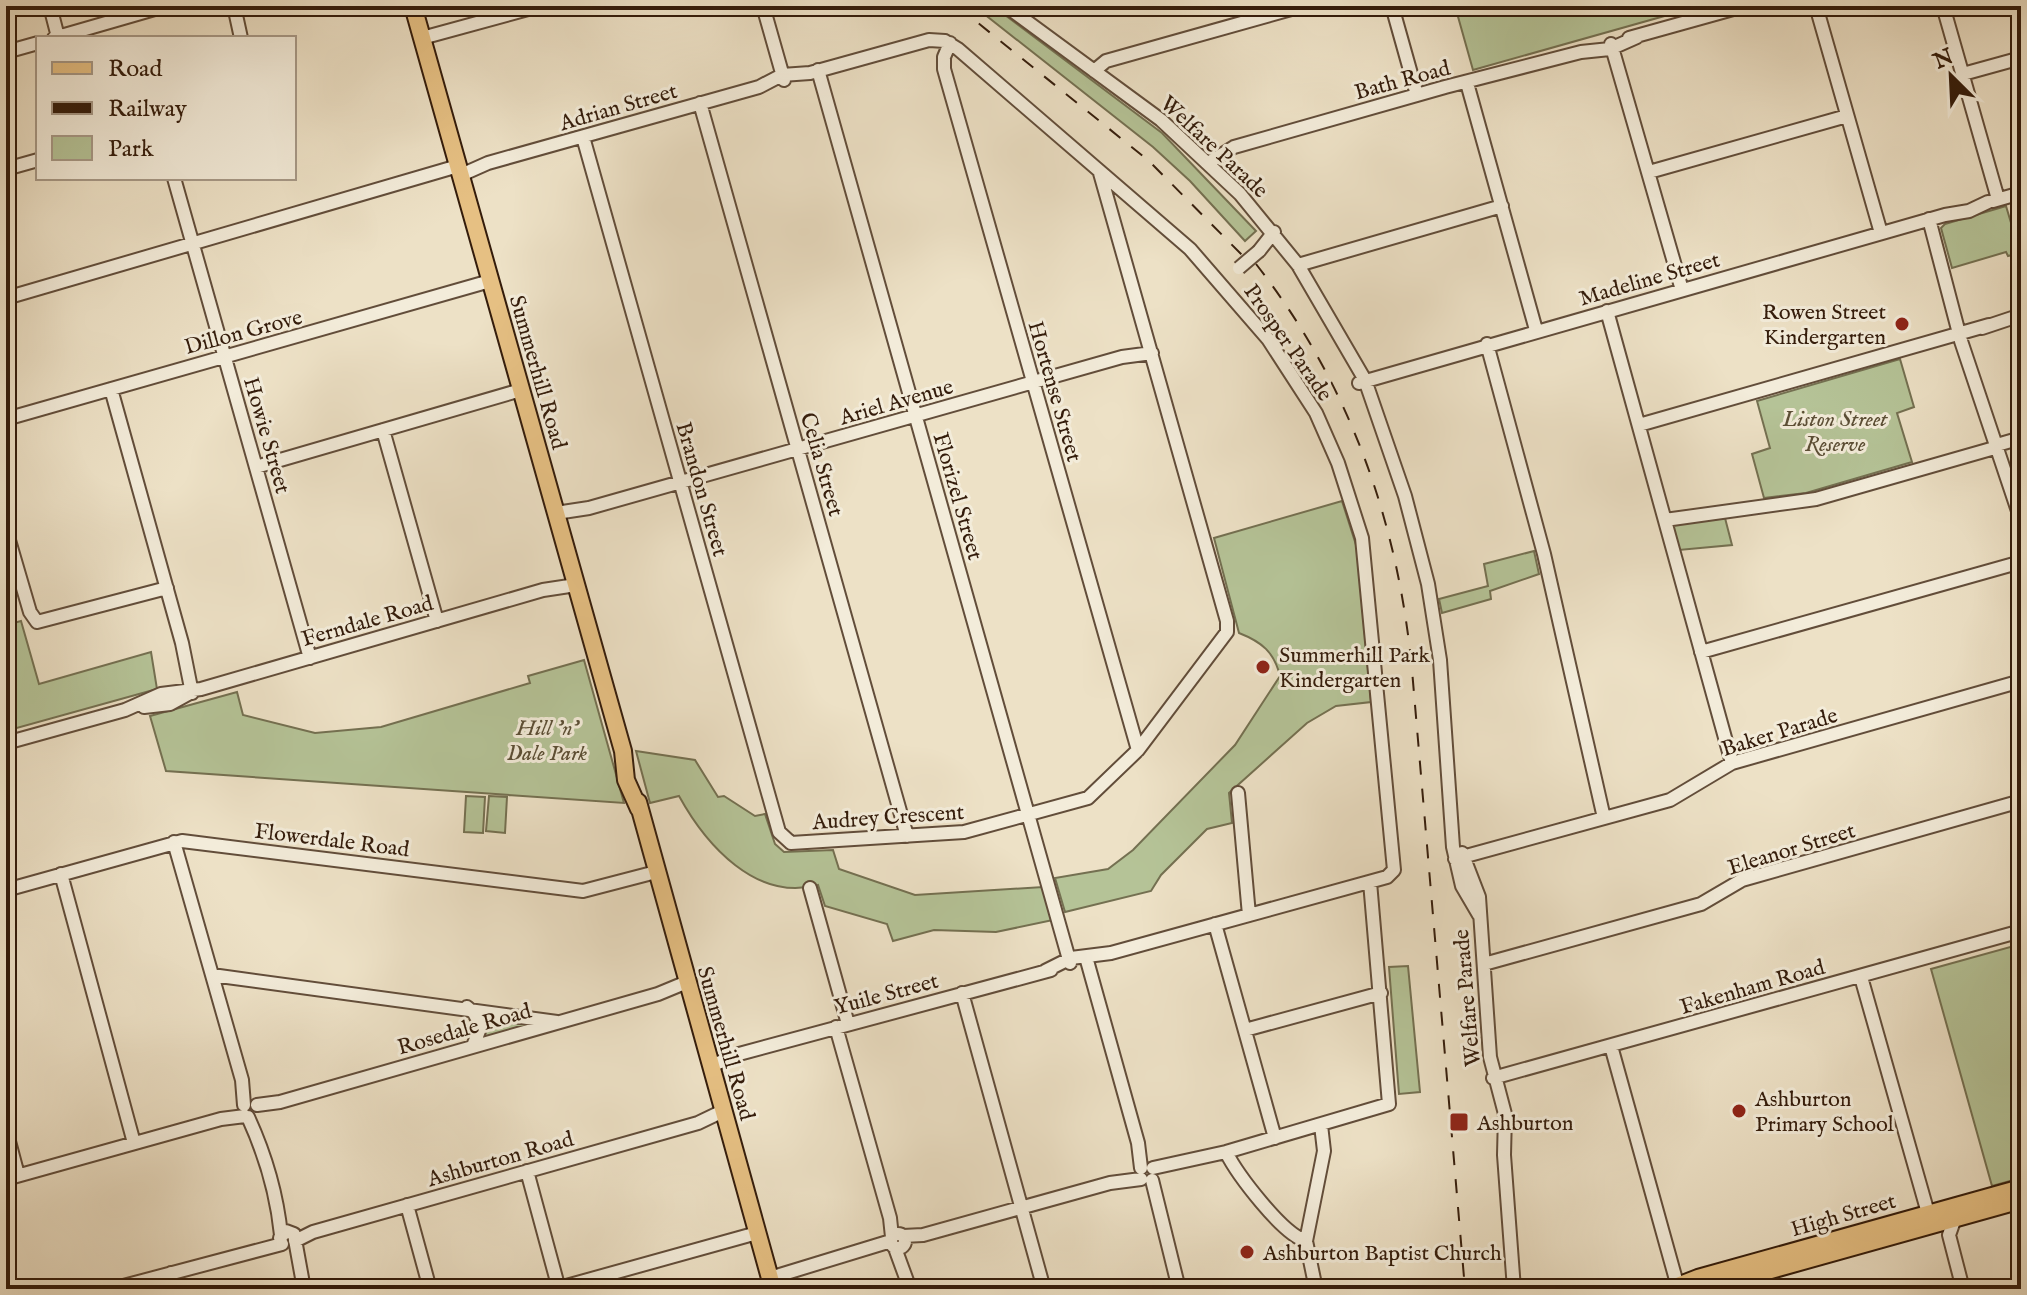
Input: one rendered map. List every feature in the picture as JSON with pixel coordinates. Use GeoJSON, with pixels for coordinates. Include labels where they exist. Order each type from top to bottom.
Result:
{"type":"FeatureCollection","features":[{"type":"Feature","properties":{"kind":"main road","name":"Summerhill Road"},"geometry":{"type":"LineString","coordinates":[[413,6],[623,751],[626,780],[639,809],[771,1283]]}},
{"type":"Feature","properties":{"kind":"main road","name":"High Street"},"geometry":{"type":"LineString","coordinates":[[1678,1288],[1746,1277],[1928,1213],[2021,1188]]}},
{"type":"Feature","properties":{"kind":"main road","name":"High Street"},"geometry":{"type":"LineString","coordinates":[[1703,1289],[2021,1200]]}},
{"type":"Feature","properties":{"kind":"street"},"geometry":{"type":"LineString","coordinates":[[50,6],[56,36]]}},
{"type":"Feature","properties":{"kind":"street"},"geometry":{"type":"LineString","coordinates":[[60,36],[165,6]]}},
{"type":"Feature","properties":{"kind":"street"},"geometry":{"type":"LineString","coordinates":[[422,38],[539,6]]}},
{"type":"Feature","properties":{"kind":"street"},"geometry":{"type":"LineString","coordinates":[[763,6],[783,78]]}},
{"type":"Feature","properties":{"kind":"street","name":"Welfare Parade"},"geometry":{"type":"LineString","coordinates":[[1006,6],[1161,120],[1205,160],[1277,236],[1298,265],[1362,382],[1405,496],[1432,607],[1462,886],[1479,915]]}},
{"type":"Feature","properties":{"kind":"street"},"geometry":{"type":"LineString","coordinates":[[1094,71],[1106,61],[1302,6]]}},
{"type":"Feature","properties":{"kind":"street"},"geometry":{"type":"LineString","coordinates":[[1392,6],[1417,95]]}},
{"type":"Feature","properties":{"kind":"street","name":"Bath Road"},"geometry":{"type":"LineString","coordinates":[[1205,160],[1234,147],[1417,95],[1581,52],[1612,47],[1744,6]]}},
{"type":"Feature","properties":{"kind":"street"},"geometry":{"type":"LineString","coordinates":[[1816,6],[1881,233]]}},
{"type":"Feature","properties":{"kind":"street"},"geometry":{"type":"LineString","coordinates":[[1943,6],[1963,74],[1993,201]]}},
{"type":"Feature","properties":{"kind":"street"},"geometry":{"type":"LineString","coordinates":[[234,10],[240,36]]}},
{"type":"Feature","properties":{"kind":"street","name":"Adrian Street"},"geometry":{"type":"LineString","coordinates":[[6,298],[783,78],[929,40],[950,43]]}},
{"type":"Feature","properties":{"kind":"street","name":"Prosper Parade"},"geometry":{"type":"LineString","coordinates":[[950,43],[1177,236],[1221,282],[1284,361],[1316,413],[1338,463],[1362,538],[1394,859],[1391,875]]}},
{"type":"Feature","properties":{"kind":"street","name":"Hortense Street"},"geometry":{"type":"LineString","coordinates":[[950,43],[944,57],[944,69],[1138,750]]}},
{"type":"Feature","properties":{"kind":"street"},"geometry":{"type":"LineString","coordinates":[[6,52],[36,44]]}},
{"type":"Feature","properties":{"kind":"street"},"geometry":{"type":"LineString","coordinates":[[1612,47],[1682,290]]}},
{"type":"Feature","properties":{"kind":"street"},"geometry":{"type":"LineString","coordinates":[[1963,74],[2021,58]]}},
{"type":"Feature","properties":{"kind":"street","name":"Florizel Street"},"geometry":{"type":"LineString","coordinates":[[814,72],[1069,960]]}},
{"type":"Feature","properties":{"kind":"street"},"geometry":{"type":"LineString","coordinates":[[1467,83],[1536,330]]}},
{"type":"Feature","properties":{"kind":"street","name":"Celia Street"},"geometry":{"type":"LineString","coordinates":[[700,103],[907,836]]}},
{"type":"Feature","properties":{"kind":"street"},"geometry":{"type":"LineString","coordinates":[[1649,172],[1847,116]]}},
{"type":"Feature","properties":{"kind":"street","name":"Brandon Street"},"geometry":{"type":"LineString","coordinates":[[583,137],[779,832],[785,841],[794,843]]}},
{"type":"Feature","properties":{"kind":"street"},"geometry":{"type":"LineString","coordinates":[[6,169],[36,161]]}},
{"type":"Feature","properties":{"kind":"street"},"geometry":{"type":"LineString","coordinates":[[1100,173],[1151,349]]}},
{"type":"Feature","properties":{"kind":"street","name":"Howie Street"},"geometry":{"type":"LineString","coordinates":[[175,180],[310,658]]}},
{"type":"Feature","properties":{"kind":"street","name":"Madeline Street"},"geometry":{"type":"LineString","coordinates":[[1362,382],[1945,215],[1961,206],[2021,193]]}},
{"type":"Feature","properties":{"kind":"street"},"geometry":{"type":"LineString","coordinates":[[1111,209],[1128,196]]}},
{"type":"Feature","properties":{"kind":"street"},"geometry":{"type":"LineString","coordinates":[[1298,265],[1502,206]]}},
{"type":"Feature","properties":{"kind":"street"},"geometry":{"type":"LineString","coordinates":[[1929,219],[1968,355],[2021,520]]}},
{"type":"Feature","properties":{"kind":"street"},"geometry":{"type":"LineString","coordinates":[[1221,282],[1277,236]]}},
{"type":"Feature","properties":{"kind":"street","name":"Dillon Grove"},"geometry":{"type":"LineString","coordinates":[[6,419],[490,281]]}},
{"type":"Feature","properties":{"kind":"street"},"geometry":{"type":"LineString","coordinates":[[1607,311],[1732,763]]}},
{"type":"Feature","properties":{"kind":"street"},"geometry":{"type":"LineString","coordinates":[[1639,425],[2021,315]]}},
{"type":"Feature","properties":{"kind":"street"},"geometry":{"type":"LineString","coordinates":[[1487,344],[1540,535],[1604,818]]}},
{"type":"Feature","properties":{"kind":"street","name":"Ariel Avenue"},"geometry":{"type":"LineString","coordinates":[[557,517],[1151,349]]}},
{"type":"Feature","properties":{"kind":"street","name":"Audrey Crescent"},"geometry":{"type":"LineString","coordinates":[[794,843],[964,832],[1090,796],[1138,750],[1225,637],[1227,621],[1151,349]]}},
{"type":"Feature","properties":{"kind":"street"},"geometry":{"type":"LineString","coordinates":[[111,389],[195,690]]}},
{"type":"Feature","properties":{"kind":"street"},"geometry":{"type":"LineString","coordinates":[[256,467],[521,390]]}},
{"type":"Feature","properties":{"kind":"street"},"geometry":{"type":"LineString","coordinates":[[383,430],[437,621]]}},
{"type":"Feature","properties":{"kind":"street"},"geometry":{"type":"LineString","coordinates":[[1665,520],[1810,501],[2021,438]]}},
{"type":"Feature","properties":{"kind":"street"},"geometry":{"type":"LineString","coordinates":[[6,530],[10,561],[34,620],[47,622],[167,588]]}},
{"type":"Feature","properties":{"kind":"street"},"geometry":{"type":"LineString","coordinates":[[1701,652],[2021,562]]}},
{"type":"Feature","properties":{"kind":"street","name":"Ferndale Road"},"geometry":{"type":"LineString","coordinates":[[6,743],[125,710],[161,694],[195,690],[575,580]]}},
{"type":"Feature","properties":{"kind":"street","name":"Baker Parade"},"geometry":{"type":"LineString","coordinates":[[1459,858],[1674,799],[1732,763],[2021,681]]}},
{"type":"Feature","properties":{"kind":"street"},"geometry":{"type":"LineString","coordinates":[[1238,793],[1249,915]]}},
{"type":"Feature","properties":{"kind":"street","name":"Eleanor Street"},"geometry":{"type":"LineString","coordinates":[[1484,964],[1701,904],[1742,880],[2021,801]]}},
{"type":"Feature","properties":{"kind":"street"},"geometry":{"type":"LineString","coordinates":[[174,842],[279,1215],[304,1289]]}},
{"type":"Feature","properties":{"kind":"street","name":"Flowerdale Road"},"geometry":{"type":"LineString","coordinates":[[6,890],[174,842],[583,891],[656,872]]}},
{"type":"Feature","properties":{"kind":"street"},"geometry":{"type":"LineString","coordinates":[[1478,889],[1475,860],[1485,851]]}},
{"type":"Feature","properties":{"kind":"street","name":"Welfare Parade"},"geometry":{"type":"LineString","coordinates":[[1459,858],[1478,889],[1492,1098],[1502,1119],[1496,1136],[1504,1155],[1515,1285]]}},
{"type":"Feature","properties":{"kind":"street"},"geometry":{"type":"LineString","coordinates":[[61,874],[134,1143]]}},
{"type":"Feature","properties":{"kind":"street","name":"Yuile Street"},"geometry":{"type":"LineString","coordinates":[[709,1062],[1045,971],[1069,960],[1087,960],[1391,875]]}},
{"type":"Feature","properties":{"kind":"street"},"geometry":{"type":"LineString","coordinates":[[771,1283],[897,1242],[1387,1107],[1391,1097],[1370,882]]}},
{"type":"Feature","properties":{"kind":"street"},"geometry":{"type":"LineString","coordinates":[[810,888],[910,1289]]}},
{"type":"Feature","properties":{"kind":"street"},"geometry":{"type":"LineString","coordinates":[[1215,924],[1275,1138]]}},
{"type":"Feature","properties":{"kind":"street","name":"Fakenham Road"},"geometry":{"type":"LineString","coordinates":[[1493,1078],[2021,931]]}},
{"type":"Feature","properties":{"kind":"street"},"geometry":{"type":"LineString","coordinates":[[1087,960],[1179,1289]]}},
{"type":"Feature","properties":{"kind":"street"},"geometry":{"type":"LineString","coordinates":[[212,975],[467,1007],[558,1022]]}},
{"type":"Feature","properties":{"kind":"street"},"geometry":{"type":"LineString","coordinates":[[1861,977],[1928,1213]]}},
{"type":"Feature","properties":{"kind":"street","name":"Rosedale Road"},"geometry":{"type":"LineString","coordinates":[[12,1177],[688,986]]}},
{"type":"Feature","properties":{"kind":"street"},"geometry":{"type":"LineString","coordinates":[[962,993],[1044,1289]]}},
{"type":"Feature","properties":{"kind":"street"},"geometry":{"type":"LineString","coordinates":[[1245,1030],[1381,993]]}},
{"type":"Feature","properties":{"kind":"street"},"geometry":{"type":"LineString","coordinates":[[467,1007],[481,1026],[473,1046]]}},
{"type":"Feature","properties":{"kind":"street"},"geometry":{"type":"LineString","coordinates":[[1611,1046],[1678,1288]]}},
{"type":"Feature","properties":{"kind":"street","name":"Ashburton Road"},"geometry":{"type":"LineString","coordinates":[[112,1289],[724,1115]]}},
{"type":"Feature","properties":{"kind":"street"},"geometry":{"type":"LineString","coordinates":[[1316,1289],[1306,1241],[1324,1151],[1326,1124]]}},
{"type":"Feature","properties":{"kind":"street"},"geometry":{"type":"LineString","coordinates":[[6,1130],[12,1177]]}},
{"type":"Feature","properties":{"kind":"street"},"geometry":{"type":"LineString","coordinates":[[1222,1153],[1294,1235],[1306,1241]]}},
{"type":"Feature","properties":{"kind":"street"},"geometry":{"type":"LineString","coordinates":[[527,1171],[559,1289],[757,1233]]}},
{"type":"Feature","properties":{"kind":"street"},"geometry":{"type":"LineString","coordinates":[[407,1205],[430,1289]]}},
{"type":"Feature","properties":{"kind":"street"},"geometry":{"type":"LineString","coordinates":[[1955,1218],[1950,1239],[1963,1289]]}},
{"type":"Feature","properties":{"kind":"street"},"geometry":{"type":"LineString","coordinates":[[171,1273],[176,1289]]}},
{"type":"Feature","properties":{"kind":"green space"},"geometry":{"type":"Polygon","coordinates":[[[974,6],[993,6],[1162,133],[1256,231],[1245,241],[1190,181],[1153,147],[974,6]]]}},
{"type":"Feature","properties":{"kind":"green space"},"geometry":{"type":"Polygon","coordinates":[[[1455,6],[1700,6],[1473,70],[1455,6]]]}},
{"type":"Feature","properties":{"kind":"green space"},"geometry":{"type":"Polygon","coordinates":[[[2006,206],[2020,253],[2008,256],[2006,252],[1952,268],[1941,228],[1945,224],[2006,206]]]}},
{"type":"Feature","properties":{"kind":"green space","name":"Liston Street Reserve"},"geometry":{"type":"Polygon","coordinates":[[[1900,359],[1914,407],[1897,413],[1912,462],[1806,493],[1764,498],[1752,454],[1770,448],[1757,401],[1900,359]]]}},
{"type":"Feature","properties":{"kind":"green space"},"geometry":{"type":"Polygon","coordinates":[[[1342,501],[1357,548],[1371,702],[1336,706],[1307,723],[1229,793],[1232,823],[1207,829],[1161,875],[1151,891],[1065,912],[1055,878],[1108,869],[1133,850],[1235,745],[1280,676],[1266,649],[1239,633],[1214,538],[1342,501]]]}},
{"type":"Feature","properties":{"kind":"green space"},"geometry":{"type":"Polygon","coordinates":[[[1725,518],[1732,545],[1679,550],[1672,523],[1725,518]]]}},
{"type":"Feature","properties":{"kind":"green space"},"geometry":{"type":"Polygon","coordinates":[[[1534,551],[1539,574],[1490,591],[1491,599],[1442,613],[1439,599],[1488,586],[1484,564],[1534,551]]]}},
{"type":"Feature","properties":{"kind":"green space"},"geometry":{"type":"Polygon","coordinates":[[[21,621],[39,684],[151,652],[157,689],[6,731],[6,625],[21,621]]]}},
{"type":"Feature","properties":{"kind":"green space","name":"Hill 'n' Dale Park"},"geometry":{"type":"Polygon","coordinates":[[[584,660],[624,803],[166,771],[150,716],[237,692],[243,715],[315,733],[381,727],[530,683],[528,676],[584,660]]]}},
{"type":"Feature","properties":{"kind":"green space"},"geometry":{"type":"Polygon","coordinates":[[[636,751],[695,760],[718,797],[724,796],[755,816],[765,814],[775,844],[784,852],[833,850],[839,869],[915,895],[1043,887],[1053,920],[996,932],[934,930],[893,941],[887,924],[825,906],[818,885],[795,888],[774,885],[735,865],[703,833],[679,796],[650,803],[636,751]]]}},
{"type":"Feature","properties":{"kind":"green space"},"geometry":{"type":"Polygon","coordinates":[[[466,796],[485,797],[483,833],[464,832],[466,796]]]}},
{"type":"Feature","properties":{"kind":"green space"},"geometry":{"type":"Polygon","coordinates":[[[489,796],[507,797],[505,833],[486,831],[489,796]]]}},
{"type":"Feature","properties":{"kind":"green space"},"geometry":{"type":"Polygon","coordinates":[[[2021,944],[2021,1178],[1992,1186],[1931,969],[2021,944]]]}},
{"type":"Feature","properties":{"kind":"green space"},"geometry":{"type":"Polygon","coordinates":[[[1408,966],[1420,1092],[1399,1094],[1389,967],[1408,966]]]}},
{"type":"Feature","properties":{"kind":"green space"},"geometry":{"type":"Polygon","coordinates":[[[482,1014],[538,1023],[483,1038],[482,1014]]]}},
{"type":"Feature","properties":{"kind":"railway"},"geometry":{"type":"LineString","coordinates":[[957,6],[1149,161],[1242,255]]}},
{"type":"Feature","properties":{"kind":"railway"},"geometry":{"type":"LineString","coordinates":[[1256,264],[1289,310],[1343,405],[1364,456],[1395,560],[1412,670],[1465,1289]]}},
{"type":"Feature","properties":{"kind":"place","name":"Rowen Street Kindergarten"},"geometry":{"type":"Point","coordinates":[1902,324]}},
{"type":"Feature","properties":{"kind":"place","name":"Summerhill Park Kindergarten"},"geometry":{"type":"Point","coordinates":[1263,667]}},
{"type":"Feature","properties":{"kind":"place","name":"Ashburton Primary School"},"geometry":{"type":"Point","coordinates":[1739,1111]}},
{"type":"Feature","properties":{"kind":"place","name":"Ashburton"},"geometry":{"type":"Point","coordinates":[1459,1122]}},
{"type":"Feature","properties":{"kind":"place","name":"Ashburton Baptist Church"},"geometry":{"type":"Point","coordinates":[1247,1252]}}]}
